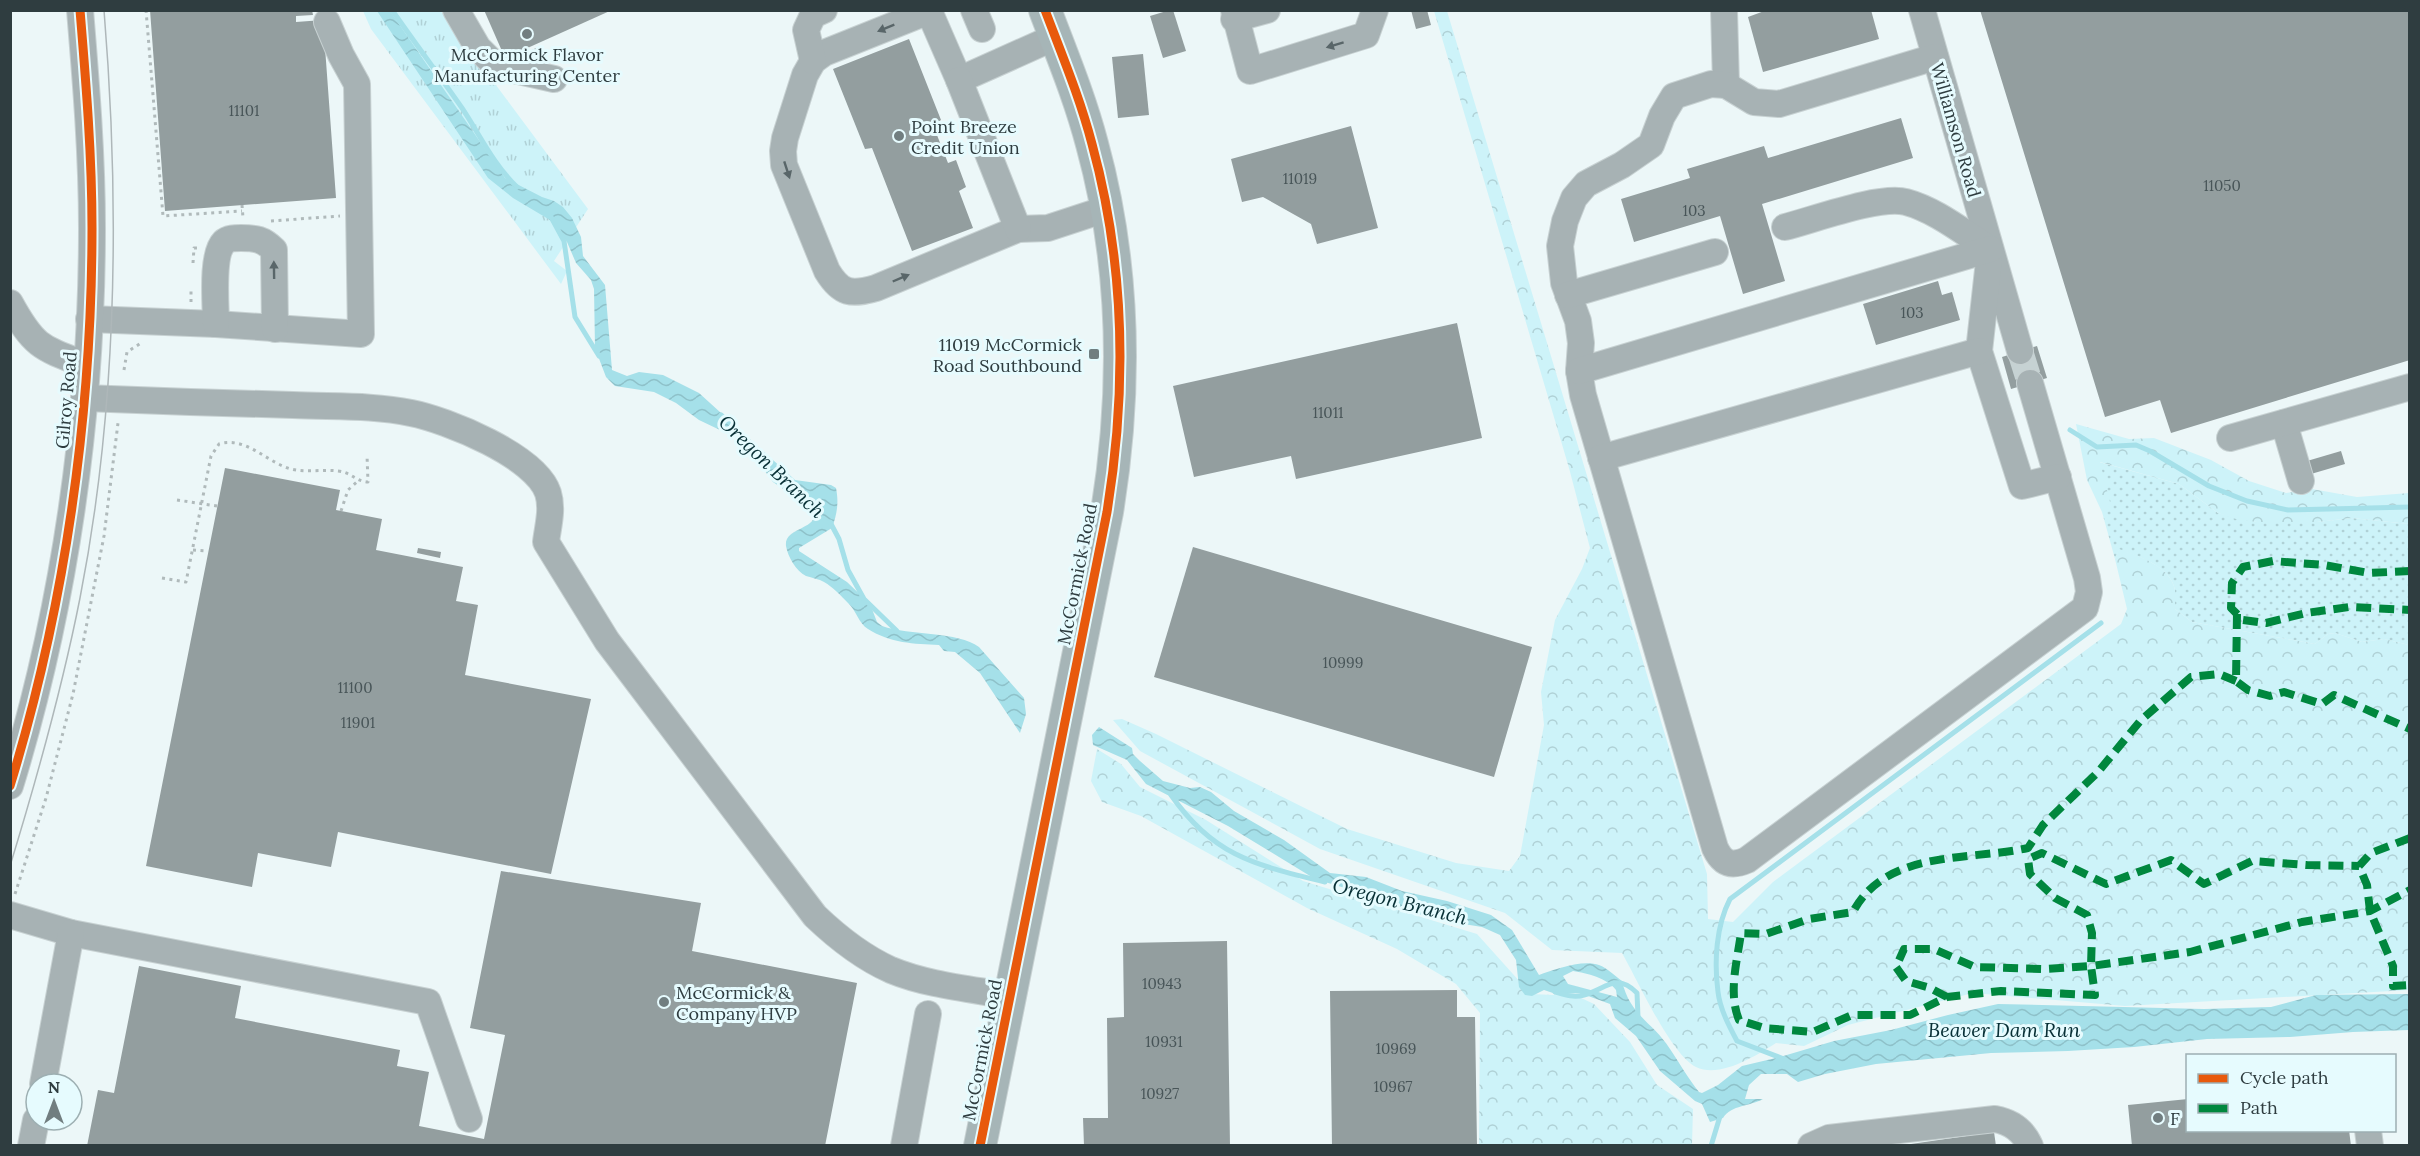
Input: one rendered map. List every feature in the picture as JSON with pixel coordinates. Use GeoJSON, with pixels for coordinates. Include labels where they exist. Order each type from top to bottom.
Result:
{"type":"FeatureCollection","features":[{"type":"Feature","properties":{"kind":"main road","name":"McCormick Road"},"geometry":{"type":"LineString","coordinates":[[980,1146],[1112,478],[1120,392],[1121,346],[1118,296],[1106,209],[1092,144],[1079,101],[1050,24]]}},
{"type":"Feature","properties":{"kind":"street","name":"Gilroy Road"},"geometry":{"type":"LineString","coordinates":[[10,786],[45,656],[65,553],[87,365],[91,172],[80,10]]}},
{"type":"Feature","properties":{"kind":"street"},"geometry":{"type":"LineString","coordinates":[[456,10],[478,48],[496,66],[554,79]]}},
{"type":"Feature","properties":{"kind":"street"},"geometry":{"type":"LineString","coordinates":[[813,61],[806,30],[813,15],[824,10]]}},
{"type":"Feature","properties":{"kind":"street"},"geometry":{"type":"LineString","coordinates":[[1267,10],[1234,15],[1250,71],[1366,35],[1375,10]]}},
{"type":"Feature","properties":{"kind":"street"},"geometry":{"type":"LineString","coordinates":[[1724,10],[1726,85]]}},
{"type":"Feature","properties":{"kind":"street","name":"Williamson Road"},"geometry":{"type":"LineString","coordinates":[[1922,10],[2020,351]]}},
{"type":"Feature","properties":{"kind":"street"},"geometry":{"type":"LineString","coordinates":[[932,19],[824,53],[813,61],[805,75],[784,138],[784,165],[827,271],[835,284],[857,293],[876,288],[1018,229],[1048,228],[1106,209]]}},
{"type":"Feature","properties":{"kind":"street"},"geometry":{"type":"LineString","coordinates":[[932,19],[964,52],[995,63]]}},
{"type":"Feature","properties":{"kind":"street"},"geometry":{"type":"LineString","coordinates":[[932,19],[960,80],[1018,229]]}},
{"type":"Feature","properties":{"kind":"street"},"geometry":{"type":"LineString","coordinates":[[89,319],[216,324],[361,334],[357,84],[327,22]]}},
{"type":"Feature","properties":{"kind":"street"},"geometry":{"type":"LineString","coordinates":[[960,80],[995,63],[1050,24]]}},
{"type":"Feature","properties":{"kind":"street"},"geometry":{"type":"LineString","coordinates":[[1935,57],[1779,104],[1754,102],[1726,85],[1711,84],[1674,96],[1662,116],[1651,145],[1622,165],[1586,184],[1574,198],[1564,221],[1560,246],[1564,283],[1578,321],[1581,343],[1579,371],[1583,395],[1714,848],[1719,858],[1727,864],[1738,864],[1747,860],[2085,608],[2089,592],[2087,578],[2030,383]]}},
{"type":"Feature","properties":{"kind":"street"},"geometry":{"type":"LineString","coordinates":[[1785,227],[1884,201],[1904,201],[1924,209],[1990,249]]}},
{"type":"Feature","properties":{"kind":"street"},"geometry":{"type":"LineString","coordinates":[[216,324],[217,252],[224,242],[234,238],[258,238],[274,250],[275,329]]}},
{"type":"Feature","properties":{"kind":"street"},"geometry":{"type":"LineString","coordinates":[[1990,249],[1979,351],[2022,486],[2058,477]]}},
{"type":"Feature","properties":{"kind":"street"},"geometry":{"type":"LineString","coordinates":[[1579,371],[1990,249]]}},
{"type":"Feature","properties":{"kind":"street"},"geometry":{"type":"LineString","coordinates":[[1568,295],[1714,252]]}},
{"type":"Feature","properties":{"kind":"street"},"geometry":{"type":"LineString","coordinates":[[10,303],[29,336],[48,351],[87,365]]}},
{"type":"Feature","properties":{"kind":"street"},"geometry":{"type":"LineString","coordinates":[[1601,459],[1979,351]]}},
{"type":"Feature","properties":{"kind":"street"},"geometry":{"type":"LineString","coordinates":[[2230,438],[2409,387]]}},
{"type":"Feature","properties":{"kind":"street"},"geometry":{"type":"LineString","coordinates":[[84,398],[330,406],[410,413],[438,420],[502,449],[535,473],[548,491],[551,506],[546,542],[607,641],[815,916],[838,938],[892,970],[923,980],[1010,996]]}},
{"type":"Feature","properties":{"kind":"street"},"geometry":{"type":"LineString","coordinates":[[2284,423],[2301,481]]}},
{"type":"Feature","properties":{"kind":"street"},"geometry":{"type":"LineString","coordinates":[[12,908],[71,933],[428,1002],[469,1119]]}},
{"type":"Feature","properties":{"kind":"street"},"geometry":{"type":"LineString","coordinates":[[45,1072],[71,933]]}},
{"type":"Feature","properties":{"kind":"street"},"geometry":{"type":"LineString","coordinates":[[904,1146],[928,1014]]}},
{"type":"Feature","properties":{"kind":"street"},"geometry":{"type":"LineString","coordinates":[[1811,1146],[1829,1138],[1995,1119],[2009,1121],[2026,1137],[2030,1146]]}},
{"type":"Feature","properties":{"kind":"path"},"geometry":{"type":"LineString","coordinates":[[146,10],[163,216],[242,211]]}},
{"type":"Feature","properties":{"kind":"path"},"geometry":{"type":"LineString","coordinates":[[124,370],[127,352],[147,342]]}},
{"type":"Feature","properties":{"kind":"path"},"geometry":{"type":"LineString","coordinates":[[12,908],[73,694],[104,536],[118,423]]}},
{"type":"Feature","properties":{"kind":"path"},"geometry":{"type":"LineString","coordinates":[[162,578],[186,582],[211,456],[219,444],[227,441],[244,444],[271,461],[293,470],[339,471],[347,473],[358,481],[368,482],[367,454]]}},
{"type":"Feature","properties":{"kind":"path"},"geometry":{"type":"LineString","coordinates":[[340,511],[348,490],[358,481]]}},
{"type":"Feature","properties":{"kind":"path"},"geometry":{"type":"LineString","coordinates":[[177,500],[217,506]]}},
{"type":"Feature","properties":{"kind":"path"},"geometry":{"type":"LineString","coordinates":[[193,550],[208,551]]}},
{"type":"Feature","properties":{"kind":"green space"},"geometry":{"type":"Polygon","coordinates":[[[363,11],[441,11],[588,209],[554,261],[567,271],[561,284],[371,29],[363,11]]]}},
{"type":"Feature","properties":{"kind":"green space"},"geometry":{"type":"Polygon","coordinates":[[[1434,11],[1447,11],[1707,874],[1708,919],[1733,922],[1773,882],[2121,624],[2127,609],[2115,559],[2119,549],[2153,563],[2167,574],[2175,590],[2175,609],[2192,622],[2315,644],[2328,634],[2335,633],[2362,642],[2384,639],[2409,645],[2409,990],[2125,1006],[1973,993],[1848,1025],[1804,1046],[1776,1043],[1738,1064],[1727,1068],[1706,1070],[1686,1060],[1676,1048],[1655,1015],[1622,953],[1552,950],[1505,913],[1320,849],[1140,751],[1113,720],[1122,719],[1156,734],[1347,829],[1456,863],[1509,871],[1520,856],[1544,725],[1541,692],[1555,620],[1582,569],[1590,548],[1569,468],[1434,11]]]}},
{"type":"Feature","properties":{"kind":"green space"},"geometry":{"type":"Polygon","coordinates":[[[2076,424],[2129,439],[2154,438],[2211,460],[2249,481],[2286,493],[2312,489],[2357,497],[2409,493],[2409,524],[2352,518],[2317,522],[2257,522],[2236,519],[2218,513],[2179,484],[2100,462],[2111,506],[2108,512],[2102,512],[2087,480],[2076,424]]]}},
{"type":"Feature","properties":{"kind":"green space"},"geometry":{"type":"Polygon","coordinates":[[[2099,462],[2179,484],[2218,513],[2257,522],[2317,522],[2352,518],[2409,524],[2409,645],[2384,639],[2362,642],[2335,633],[2328,634],[2315,644],[2192,622],[2175,609],[2175,590],[2167,574],[2161,568],[2119,550],[2115,559],[2102,512],[2108,512],[2099,462]]]}},
{"type":"Feature","properties":{"kind":"green space"},"geometry":{"type":"Polygon","coordinates":[[[1097,749],[1121,764],[1140,787],[1206,820],[1303,881],[1477,934],[1531,994],[1577,996],[1594,1004],[1630,1042],[1657,1085],[1693,1109],[1692,1145],[1479,1145],[1480,1013],[1456,984],[1397,949],[1307,908],[1141,816],[1102,802],[1091,781],[1097,749]]]}},
{"type":"Feature","properties":{"kind":"water","name":"Oregon Branch"},"geometry":{"type":"Polygon","coordinates":[[[377,11],[390,11],[505,178],[554,201],[563,207],[572,218],[581,237],[583,256],[605,285],[612,370],[627,376],[639,372],[663,375],[699,393],[795,480],[831,485],[836,488],[837,508],[832,528],[799,548],[799,551],[847,582],[870,604],[877,622],[882,626],[959,638],[979,647],[1024,698],[1026,714],[1020,733],[980,673],[955,652],[944,651],[939,645],[902,642],[876,634],[865,627],[851,606],[831,586],[799,571],[789,555],[787,540],[794,532],[810,523],[815,514],[800,500],[773,482],[743,441],[699,420],[676,403],[654,392],[615,386],[606,377],[595,348],[594,289],[591,280],[576,263],[555,223],[513,198],[488,178],[377,11]]]}},
{"type":"Feature","properties":{"kind":"water","name":"Beaver Dam Run"},"geometry":{"type":"Polygon","coordinates":[[[1099,727],[1132,748],[1133,754],[1163,781],[1190,788],[1200,787],[1211,792],[1234,811],[1284,840],[1330,873],[1366,877],[1402,891],[1447,901],[1491,915],[1512,930],[1539,975],[1584,963],[1605,968],[1622,981],[1630,1003],[1663,1040],[1695,1087],[1702,1093],[1718,1085],[1742,1066],[1834,1041],[1891,1030],[1998,1004],[2204,1009],[2271,1007],[2316,995],[2409,994],[2409,1030],[2207,1039],[2068,1051],[1991,1053],[1876,1064],[1798,1082],[1787,1074],[1761,1074],[1749,1085],[1745,1099],[1763,1099],[1736,1108],[1723,1118],[1710,1122],[1702,1104],[1695,1101],[1660,1071],[1636,1036],[1615,1018],[1610,1004],[1580,993],[1556,994],[1544,990],[1532,996],[1525,995],[1519,987],[1516,960],[1500,935],[1482,927],[1433,919],[1365,894],[1315,879],[1228,826],[1146,784],[1127,760],[1093,745],[1092,735],[1099,727]],[[1573,971],[1563,976],[1568,984],[1617,997],[1616,990],[1607,982],[1573,971]]]}},
{"type":"Feature","properties":{"kind":"building"},"geometry":{"type":"Polygon","coordinates":[[[150,10],[312,10],[313,15],[296,16],[296,22],[323,20],[336,198],[165,211],[150,10]]]}},
{"type":"Feature","properties":{"kind":"building","name":"McCormick Flavor Manufacturing Center"},"geometry":{"type":"Polygon","coordinates":[[[484,10],[612,10],[505,58],[484,10]]]}},
{"type":"Feature","properties":{"kind":"building"},"geometry":{"type":"Polygon","coordinates":[[[1173,10],[1186,51],[1163,58],[1150,16],[1173,10]]]}},
{"type":"Feature","properties":{"kind":"building"},"geometry":{"type":"Polygon","coordinates":[[[1411,10],[1427,10],[1431,25],[1416,29],[1411,10]]]}},
{"type":"Feature","properties":{"kind":"building"},"geometry":{"type":"Polygon","coordinates":[[[1767,10],[1871,10],[1879,39],[1763,72],[1748,17],[1767,10]]]}},
{"type":"Feature","properties":{"kind":"building"},"geometry":{"type":"Polygon","coordinates":[[[1980,10],[2410,10],[2410,360],[2171,433],[2160,400],[2105,417],[1980,10]]]}},
{"type":"Feature","properties":{"kind":"building","name":"Point Breeze Credit Union"},"geometry":{"type":"Polygon","coordinates":[[[909,39],[941,120],[933,125],[948,163],[956,160],[966,187],[959,191],[973,228],[912,251],[872,148],[865,149],[833,69],[909,39]]]}},
{"type":"Feature","properties":{"kind":"building"},"geometry":{"type":"Polygon","coordinates":[[[540,46],[544,56],[530,62],[526,53],[540,46]]]}},
{"type":"Feature","properties":{"kind":"building"},"geometry":{"type":"Polygon","coordinates":[[[1143,54],[1149,115],[1118,118],[1112,57],[1143,54]]]}},
{"type":"Feature","properties":{"kind":"building"},"geometry":{"type":"Polygon","coordinates":[[[1901,118],[1913,158],[1762,204],[1785,281],[1743,294],[1720,216],[1634,242],[1621,199],[1690,178],[1687,169],[1764,146],[1768,158],[1901,118]]]}},
{"type":"Feature","properties":{"kind":"building"},"geometry":{"type":"Polygon","coordinates":[[[1351,126],[1378,228],[1317,244],[1311,224],[1263,197],[1242,202],[1231,159],[1351,126]]]}},
{"type":"Feature","properties":{"kind":"building"},"geometry":{"type":"Polygon","coordinates":[[[1938,281],[1942,295],[1952,292],[1960,320],[1876,345],[1863,304],[1938,281]]]}},
{"type":"Feature","properties":{"kind":"building"},"geometry":{"type":"Polygon","coordinates":[[[1457,323],[1482,438],[1296,479],[1291,456],[1194,477],[1173,386],[1457,323]]]}},
{"type":"Feature","properties":{"kind":"building"},"geometry":{"type":"Polygon","coordinates":[[[2037,346],[2047,378],[2011,389],[2002,357],[2037,346]]]}},
{"type":"Feature","properties":{"kind":"building"},"geometry":{"type":"Polygon","coordinates":[[[2341,451],[2345,464],[2311,474],[2307,461],[2341,451]]]}},
{"type":"Feature","properties":{"kind":"building"},"geometry":{"type":"Polygon","coordinates":[[[225,468],[340,490],[336,510],[382,519],[376,550],[463,567],[456,601],[478,605],[465,675],[591,699],[551,874],[338,832],[331,867],[258,853],[252,887],[146,866],[225,468]]]}},
{"type":"Feature","properties":{"kind":"building"},"geometry":{"type":"Polygon","coordinates":[[[1193,547],[1532,647],[1494,777],[1154,677],[1193,547]]]}},
{"type":"Feature","properties":{"kind":"building"},"geometry":{"type":"Polygon","coordinates":[[[418,548],[441,552],[440,558],[417,553],[418,548]]]}},
{"type":"Feature","properties":{"kind":"building","name":"McCormick & Company HVP"},"geometry":{"type":"Polygon","coordinates":[[[501,871],[701,903],[692,951],[857,983],[825,1146],[87,1146],[98,1090],[114,1093],[139,966],[241,986],[235,1018],[400,1050],[397,1066],[429,1072],[419,1126],[484,1139],[505,1035],[470,1028],[501,871]]]}},
{"type":"Feature","properties":{"kind":"building"},"geometry":{"type":"Polygon","coordinates":[[[1227,941],[1230,1146],[1084,1146],[1083,1118],[1108,1118],[1107,1018],[1124,1017],[1123,943],[1227,941]]]}},
{"type":"Feature","properties":{"kind":"building"},"geometry":{"type":"Polygon","coordinates":[[[1457,990],[1457,1017],[1475,1017],[1477,1146],[1332,1146],[1330,991],[1457,990]]]}},
{"type":"Feature","properties":{"kind":"building","name":"F"},"geometry":{"type":"Polygon","coordinates":[[[2186,1099],[2186,1132],[2349,1132],[2351,1146],[2132,1146],[2128,1105],[2186,1099]]]}},
{"type":"Feature","properties":{"kind":"building"},"geometry":{"type":"Polygon","coordinates":[[[1994,1132],[1996,1146],[1911,1146],[1911,1144],[1994,1132]]]}},
{"type":"Feature","properties":{"kind":"waterway","name":"Oregon Branch"},"geometry":{"type":"LineString","coordinates":[[392,10],[462,108],[494,159],[517,187]]}},
{"type":"Feature","properties":{"kind":"waterway","name":"Oregon Branch"},"geometry":{"type":"LineString","coordinates":[[551,217],[564,241],[575,317],[599,356]]}},
{"type":"Feature","properties":{"kind":"waterway","name":"Oregon Branch"},"geometry":{"type":"LineString","coordinates":[[721,415],[737,429]]}},
{"type":"Feature","properties":{"kind":"waterway"},"geometry":{"type":"LineString","coordinates":[[2070,430],[2097,447],[2136,445],[2209,486],[2247,501],[2288,510],[2410,507]]}},
{"type":"Feature","properties":{"kind":"waterway","name":"Oregon Branch"},"geometry":{"type":"LineString","coordinates":[[830,522],[839,539],[848,570],[864,599],[897,631]]}},
{"type":"Feature","properties":{"kind":"waterway"},"geometry":{"type":"LineString","coordinates":[[1784,1059],[1737,1041],[1723,1011],[1718,992],[1716,957],[1719,932],[1730,899],[2101,623]]}},
{"type":"Feature","properties":{"kind":"waterway","name":"Oregon Branch"},"geometry":{"type":"LineString","coordinates":[[1171,795],[1187,816],[1220,845],[1257,863],[1325,882]]}},
{"type":"Feature","properties":{"kind":"waterway","name":"Oregon Branch"},"geometry":{"type":"LineString","coordinates":[[1555,992],[1580,996],[1611,984],[1623,984],[1637,993],[1638,1017]]}},
{"type":"Feature","properties":{"kind":"waterway","name":"Beaver Dam Run"},"geometry":{"type":"LineString","coordinates":[[1711,1146],[1721,1113]]}},
{"type":"Feature","properties":{"kind":"tunnel"},"geometry":{"type":"LineString","coordinates":[[2020,351],[2030,383]]}},
{"type":"Feature","properties":{"kind":"tram line"},"geometry":{"type":"LineString","coordinates":[[10,866],[30,800],[73,632],[93,525],[102,452],[109,379],[113,231],[112,157],[104,10]]}},
{"type":"Feature","properties":{"kind":"marked path"},"geometry":{"type":"LineString","coordinates":[[2410,571],[2369,573],[2324,565],[2273,561],[2243,567],[2232,583],[2231,608],[2243,620],[2266,623],[2306,613],[2349,607],[2410,610]]}},
{"type":"Feature","properties":{"kind":"marked path"},"geometry":{"type":"LineString","coordinates":[[2237,614],[2236,681],[2248,690],[2270,696],[2284,692],[2322,704],[2334,695],[2410,729]]}},
{"type":"Feature","properties":{"kind":"marked path"},"geometry":{"type":"LineString","coordinates":[[2236,681],[2219,674],[2191,677],[2141,720],[2098,772],[2043,825],[2028,848],[1955,857],[1907,867],[1886,877],[1868,892],[1853,912],[1809,919],[1766,934],[1741,933],[1734,988],[1739,1020],[1764,1028],[1813,1032],[1852,1015],[1910,1015],[1947,997],[2001,991],[2095,995],[2091,966],[2190,952],[2302,922],[2370,911],[2410,890]]}},
{"type":"Feature","properties":{"kind":"marked path"},"geometry":{"type":"LineString","coordinates":[[2410,838],[2371,853],[2359,866],[2367,885],[2370,911],[2393,966],[2393,986],[2410,985]]}},
{"type":"Feature","properties":{"kind":"marked path"},"geometry":{"type":"LineString","coordinates":[[1947,997],[1930,988],[1906,981],[1896,967],[1904,949],[1934,949],[1975,967],[2044,969],[2091,966],[2092,933],[2087,915],[2055,898],[2030,874],[2028,859],[2042,853],[2106,884],[2171,860],[2204,884],[2252,861],[2359,866]]}},
{"type":"Feature","properties":{"kind":"cycle path"},"geometry":{"type":"LineString","coordinates":[[10,786],[46,649],[72,510],[81,439],[91,298],[92,201],[80,10]]}},
{"type":"Feature","properties":{"kind":"cycle path"},"geometry":{"type":"LineString","coordinates":[[980,1146],[1107,512],[1118,419],[1120,373],[1117,281],[1103,189],[1087,127],[1045,10]]}},
{"type":"Feature","properties":{"kind":"place","name":"McCormick Flavor Manufacturing Center"},"geometry":{"type":"Point","coordinates":[527,34]}},
{"type":"Feature","properties":{"kind":"place","name":"Point Breeze Credit Union"},"geometry":{"type":"Point","coordinates":[899,136]}},
{"type":"Feature","properties":{"kind":"place","name":"11019 McCormick Road Southbound"},"geometry":{"type":"Point","coordinates":[1094,354]}},
{"type":"Feature","properties":{"kind":"place","name":"McCormick & Company HVP"},"geometry":{"type":"Point","coordinates":[664,1002]}},
{"type":"Feature","properties":{"kind":"place","name":"F"},"geometry":{"type":"Point","coordinates":[2158,1118]}}]}
